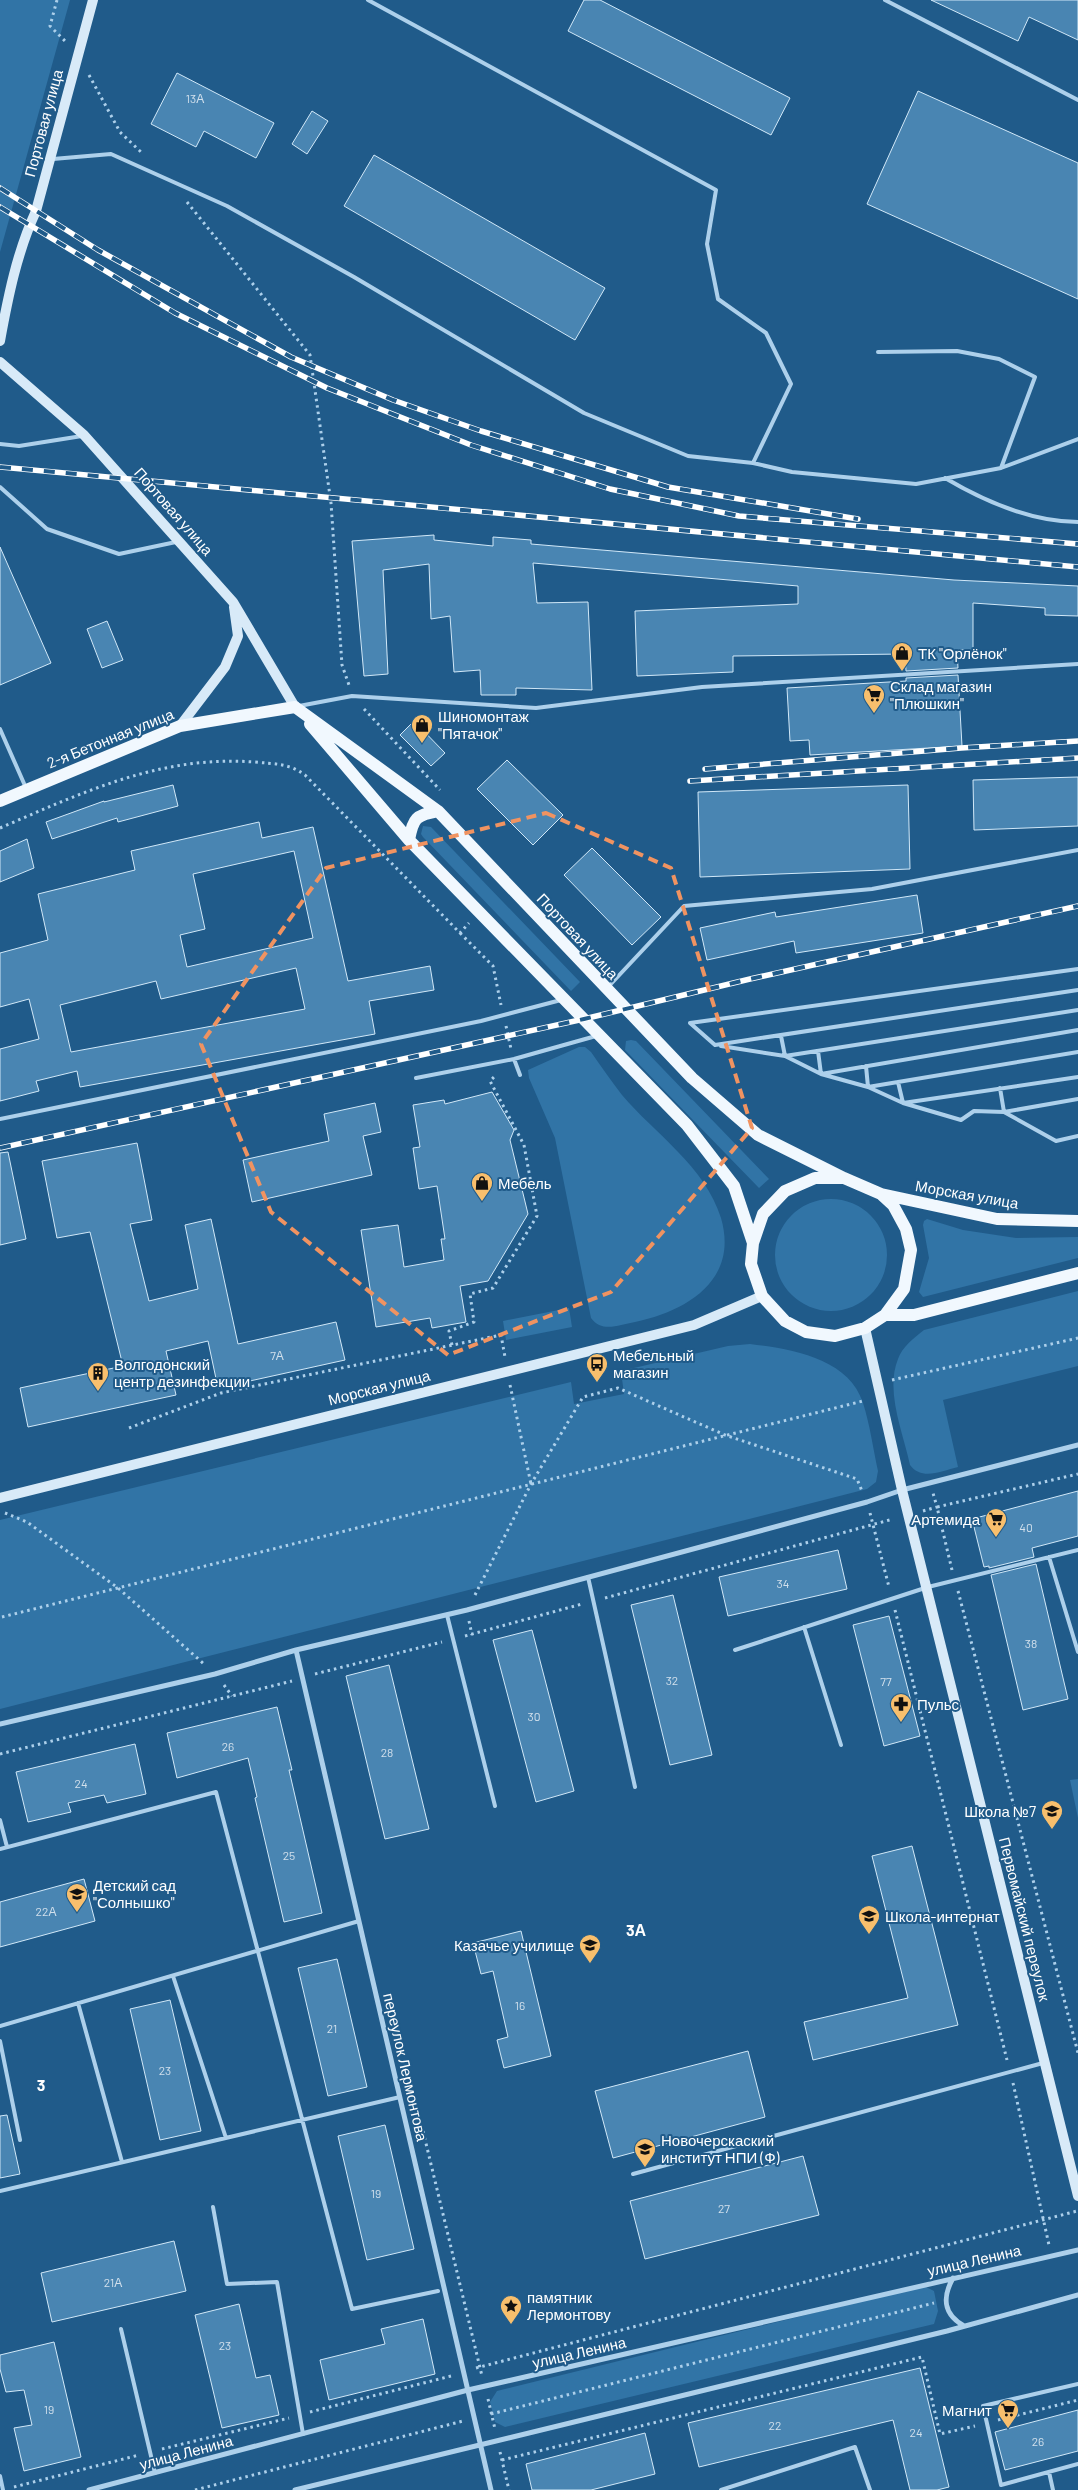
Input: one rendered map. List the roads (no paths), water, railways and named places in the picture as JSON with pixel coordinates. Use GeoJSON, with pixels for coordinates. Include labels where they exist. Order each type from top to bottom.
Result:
{"type":"FeatureCollection","features":[{"type":"Feature","properties":{"kind":"main road","name":"2-я Бетонная улица"},"geometry":{"type":"LineString","coordinates":[[0,801],[180,726],[295,706]]}},
{"type":"Feature","properties":{"kind":"main road","name":"Портовая улица"},"geometry":{"type":"LineString","coordinates":[[295,706],[438,811],[605,989],[692,1078],[758,1135],[844,1178]]}},
{"type":"Feature","properties":{"kind":"main road","name":"Портовая улица"},"geometry":{"type":"LineString","coordinates":[[295,706],[409,840],[566,998],[687,1125],[734,1186],[753,1242]]}},
{"type":"Feature","properties":{"kind":"main road"},"geometry":{"type":"LineString","coordinates":[[409,840],[412,824],[421,814],[438,811]]}},
{"type":"Feature","properties":{"kind":"main road"},"geometry":{"type":"LineString","coordinates":[[815,1178],[844,1178],[882,1194],[893,1205],[906,1229],[911,1250],[904,1289],[885,1315],[865,1328],[835,1336],[806,1332],[785,1322],[762,1296],[751,1264],[753,1242],[763,1214],[785,1191],[815,1178]]}},
{"type":"Feature","properties":{"kind":"main road","name":"Морская улица"},"geometry":{"type":"LineString","coordinates":[[882,1194],[997,1219],[1078,1221]]}},
{"type":"Feature","properties":{"kind":"main road"},"geometry":{"type":"LineString","coordinates":[[885,1315],[914,1315],[1078,1274]]}},
{"type":"Feature","properties":{"kind":"street","name":"Портовая улица"},"geometry":{"type":"LineString","coordinates":[[0,341],[8,298],[29,226],[36,211],[93,0]]}},
{"type":"Feature","properties":{"kind":"street","name":"Портовая улица"},"geometry":{"type":"LineString","coordinates":[[0,362],[84,435],[233,602],[295,706]]}},
{"type":"Feature","properties":{"kind":"street"},"geometry":{"type":"LineString","coordinates":[[180,726],[225,666],[238,636],[233,602]]}},
{"type":"Feature","properties":{"kind":"street","name":"Морская улица"},"geometry":{"type":"LineString","coordinates":[[0,1498],[694,1325],[762,1296]]}},
{"type":"Feature","properties":{"kind":"street","name":"Первомайский переулок"},"geometry":{"type":"LineString","coordinates":[[865,1328],[902,1490],[928,1587],[1078,2196]]}},
{"type":"Feature","properties":{"kind":"street"},"geometry":{"type":"LineString","coordinates":[[0,1724],[215,1674],[296,1650],[467,1610],[867,1502],[902,1490],[1078,1445]]}},
{"type":"Feature","properties":{"kind":"street","name":"переулок Лермонтова"},"geometry":{"type":"LineString","coordinates":[[296,1650],[491,2490]]}},
{"type":"Feature","properties":{"kind":"street","name":"улица Ленина"},"geometry":{"type":"LineString","coordinates":[[89,2490],[468,2390],[1078,2250]]}},
{"type":"Feature","properties":{"kind":"street"},"geometry":{"type":"LineString","coordinates":[[953,2278],[946,2294],[945,2305],[950,2316],[964,2326]]}},
{"type":"Feature","properties":{"kind":"street"},"geometry":{"type":"LineString","coordinates":[[294,2490],[964,2326],[1078,2294]]}},
{"type":"Feature","properties":{"kind":"lane"},"geometry":{"type":"LineString","coordinates":[[368,0],[716,190],[707,244],[718,299],[766,333],[791,384],[754,463]]}},
{"type":"Feature","properties":{"kind":"lane"},"geometry":{"type":"LineString","coordinates":[[885,0],[1078,100]]}},
{"type":"Feature","properties":{"kind":"lane"},"geometry":{"type":"LineString","coordinates":[[50,159],[111,154],[227,206],[354,277],[584,413],[688,456],[754,463],[792,472],[916,484],[1001,468],[1069,444],[1078,438]]}},
{"type":"Feature","properties":{"kind":"lane"},"geometry":{"type":"LineString","coordinates":[[878,352],[957,351],[999,359],[1036,377],[1001,468]]}},
{"type":"Feature","properties":{"kind":"lane"},"geometry":{"type":"LineString","coordinates":[[0,444],[19,446],[84,435]]}},
{"type":"Feature","properties":{"kind":"lane"},"geometry":{"type":"LineString","coordinates":[[945,478],[970,492],[1017,511],[1066,522],[1078,522]]}},
{"type":"Feature","properties":{"kind":"lane"},"geometry":{"type":"LineString","coordinates":[[0,487],[47,529],[119,554],[179,541]]}},
{"type":"Feature","properties":{"kind":"lane"},"geometry":{"type":"LineString","coordinates":[[295,706],[352,696],[536,708],[702,687],[1078,664]]}},
{"type":"Feature","properties":{"kind":"lane"},"geometry":{"type":"LineString","coordinates":[[0,729],[27,790]]}},
{"type":"Feature","properties":{"kind":"lane"},"geometry":{"type":"LineString","coordinates":[[605,989],[684,906],[872,889],[1078,850]]}},
{"type":"Feature","properties":{"kind":"lane"},"geometry":{"type":"LineString","coordinates":[[1078,969],[690,1023],[715,1046],[785,1056],[1078,1010]]}},
{"type":"Feature","properties":{"kind":"lane"},"geometry":{"type":"LineString","coordinates":[[715,1046],[1078,990]]}},
{"type":"Feature","properties":{"kind":"lane"},"geometry":{"type":"LineString","coordinates":[[0,1119],[503,1015],[566,998]]}},
{"type":"Feature","properties":{"kind":"lane"},"geometry":{"type":"LineString","coordinates":[[821,1074],[1078,1030]]}},
{"type":"Feature","properties":{"kind":"lane"},"geometry":{"type":"LineString","coordinates":[[416,1078],[514,1059],[601,1034]]}},
{"type":"Feature","properties":{"kind":"lane"},"geometry":{"type":"LineString","coordinates":[[781,1036],[785,1056]]}},
{"type":"Feature","properties":{"kind":"lane"},"geometry":{"type":"LineString","coordinates":[[818,1051],[821,1074]]}},
{"type":"Feature","properties":{"kind":"lane"},"geometry":{"type":"LineString","coordinates":[[868,1087],[1078,1052]]}},
{"type":"Feature","properties":{"kind":"lane"},"geometry":{"type":"LineString","coordinates":[[785,1056],[821,1074],[868,1087],[903,1103],[961,1120],[974,1111],[1004,1112],[1078,1099]]}},
{"type":"Feature","properties":{"kind":"lane"},"geometry":{"type":"LineString","coordinates":[[514,1059],[520,1075]]}},
{"type":"Feature","properties":{"kind":"lane"},"geometry":{"type":"LineString","coordinates":[[866,1066],[868,1087]]}},
{"type":"Feature","properties":{"kind":"lane"},"geometry":{"type":"LineString","coordinates":[[903,1103],[1078,1077]]}},
{"type":"Feature","properties":{"kind":"lane"},"geometry":{"type":"LineString","coordinates":[[898,1082],[903,1103]]}},
{"type":"Feature","properties":{"kind":"lane"},"geometry":{"type":"LineString","coordinates":[[1000,1088],[1004,1112]]}},
{"type":"Feature","properties":{"kind":"lane"},"geometry":{"type":"LineString","coordinates":[[1004,1112],[1056,1141],[1078,1136]]}},
{"type":"Feature","properties":{"kind":"lane"},"geometry":{"type":"LineString","coordinates":[[735,1650],[928,1587],[1078,1550]]}},
{"type":"Feature","properties":{"kind":"lane"},"geometry":{"type":"LineString","coordinates":[[1049,1557],[1078,1652]]}},
{"type":"Feature","properties":{"kind":"lane"},"geometry":{"type":"LineString","coordinates":[[588,1577],[635,1787]]}},
{"type":"Feature","properties":{"kind":"lane"},"geometry":{"type":"LineString","coordinates":[[446,1615],[495,1806]]}},
{"type":"Feature","properties":{"kind":"lane"},"geometry":{"type":"LineString","coordinates":[[804,1627],[841,1745]]}},
{"type":"Feature","properties":{"kind":"lane"},"geometry":{"type":"LineString","coordinates":[[0,1849],[216,1792],[352,2308],[438,2291]]}},
{"type":"Feature","properties":{"kind":"lane"},"geometry":{"type":"LineString","coordinates":[[0,1820],[7,1847]]}},
{"type":"Feature","properties":{"kind":"lane"},"geometry":{"type":"LineString","coordinates":[[0,2026],[359,1921]]}},
{"type":"Feature","properties":{"kind":"lane"},"geometry":{"type":"LineString","coordinates":[[173,1976],[226,2138]]}},
{"type":"Feature","properties":{"kind":"lane"},"geometry":{"type":"LineString","coordinates":[[78,2004],[122,2162]]}},
{"type":"Feature","properties":{"kind":"lane"},"geometry":{"type":"LineString","coordinates":[[0,2041],[20,2140]]}},
{"type":"Feature","properties":{"kind":"lane"},"geometry":{"type":"LineString","coordinates":[[633,2174],[1045,2063]]}},
{"type":"Feature","properties":{"kind":"lane"},"geometry":{"type":"LineString","coordinates":[[0,2191],[400,2097]]}},
{"type":"Feature","properties":{"kind":"lane"},"geometry":{"type":"LineString","coordinates":[[213,2207],[227,2284],[277,2282],[303,2434]]}},
{"type":"Feature","properties":{"kind":"lane"},"geometry":{"type":"LineString","coordinates":[[121,2328],[155,2472]]}},
{"type":"Feature","properties":{"kind":"lane"},"geometry":{"type":"LineString","coordinates":[[1078,2384],[984,2406],[1001,2485],[1078,2464]]}},
{"type":"Feature","properties":{"kind":"lane"},"geometry":{"type":"LineString","coordinates":[[721,2490],[855,2447],[870,2490]]}},
{"type":"Feature","properties":{"kind":"lane"},"geometry":{"type":"LineString","coordinates":[[1050,2472],[1053,2490]]}},
{"type":"Feature","properties":{"kind":"lane"},"geometry":{"type":"LineString","coordinates":[[0,2476],[3,2490]]}},
{"type":"Feature","properties":{"kind":"railway"},"geometry":{"type":"LineString","coordinates":[[0,188],[98,250],[291,357],[393,400],[481,431],[668,487],[858,519]]}},
{"type":"Feature","properties":{"kind":"railway"},"geometry":{"type":"LineString","coordinates":[[0,207],[175,313],[327,388],[471,445],[610,489],[739,516],[1078,544]]}},
{"type":"Feature","properties":{"kind":"railway"},"geometry":{"type":"LineString","coordinates":[[0,467],[1078,567]]}},
{"type":"Feature","properties":{"kind":"railway"},"geometry":{"type":"LineString","coordinates":[[705,769],[961,748],[1078,741]]}},
{"type":"Feature","properties":{"kind":"railway"},"geometry":{"type":"LineString","coordinates":[[690,781],[1078,758]]}},
{"type":"Feature","properties":{"kind":"railway"},"geometry":{"type":"LineString","coordinates":[[0,1148],[584,1019],[750,979],[1078,906]]}},
{"type":"Feature","properties":{"kind":"place","name":"ТК \"Орлёнок\""},"geometry":{"type":"Point","coordinates":[902,672]}},
{"type":"Feature","properties":{"kind":"place","name":"Склад магазин \"Плюшкин\""},"geometry":{"type":"Point","coordinates":[874,714]}},
{"type":"Feature","properties":{"kind":"place","name":"Шиномонтаж \"Пятачок\""},"geometry":{"type":"Point","coordinates":[422,744]}},
{"type":"Feature","properties":{"kind":"place","name":"Мебель"},"geometry":{"type":"Point","coordinates":[482,1202]}},
{"type":"Feature","properties":{"kind":"place","name":"Мебельный магазин"},"geometry":{"type":"Point","coordinates":[597,1383]}},
{"type":"Feature","properties":{"kind":"place","name":"Волгодонский центр дезинфекции"},"geometry":{"type":"Point","coordinates":[98,1392]}},
{"type":"Feature","properties":{"kind":"place","name":"Артемида"},"geometry":{"type":"Point","coordinates":[996,1538]}},
{"type":"Feature","properties":{"kind":"place","name":"Пульс"},"geometry":{"type":"Point","coordinates":[901,1723]}},
{"type":"Feature","properties":{"kind":"place","name":"Школа №7"},"geometry":{"type":"Point","coordinates":[1052,1830]}},
{"type":"Feature","properties":{"kind":"place","name":"Детский сад \"Солнышко\""},"geometry":{"type":"Point","coordinates":[77,1913]}},
{"type":"Feature","properties":{"kind":"place","name":"Школа-интернат"},"geometry":{"type":"Point","coordinates":[869,1935]}},
{"type":"Feature","properties":{"kind":"place","name":"Казачье училище"},"geometry":{"type":"Point","coordinates":[590,1964]}},
{"type":"Feature","properties":{"kind":"place","name":"Новочерскаский институт НПИ (Ф)"},"geometry":{"type":"Point","coordinates":[645,2168]}},
{"type":"Feature","properties":{"kind":"place","name":"памятник Лермонтову"},"geometry":{"type":"Point","coordinates":[511,2325]}},
{"type":"Feature","properties":{"kind":"place","name":"Магнит"},"geometry":{"type":"Point","coordinates":[1008,2429]}},
{"type":"Feature","properties":{"kind":"district","name":"3А"},"geometry":{"type":"Point","coordinates":[636,1929]}},
{"type":"Feature","properties":{"kind":"district","name":"3"},"geometry":{"type":"Point","coordinates":[41,2084]}}]}
